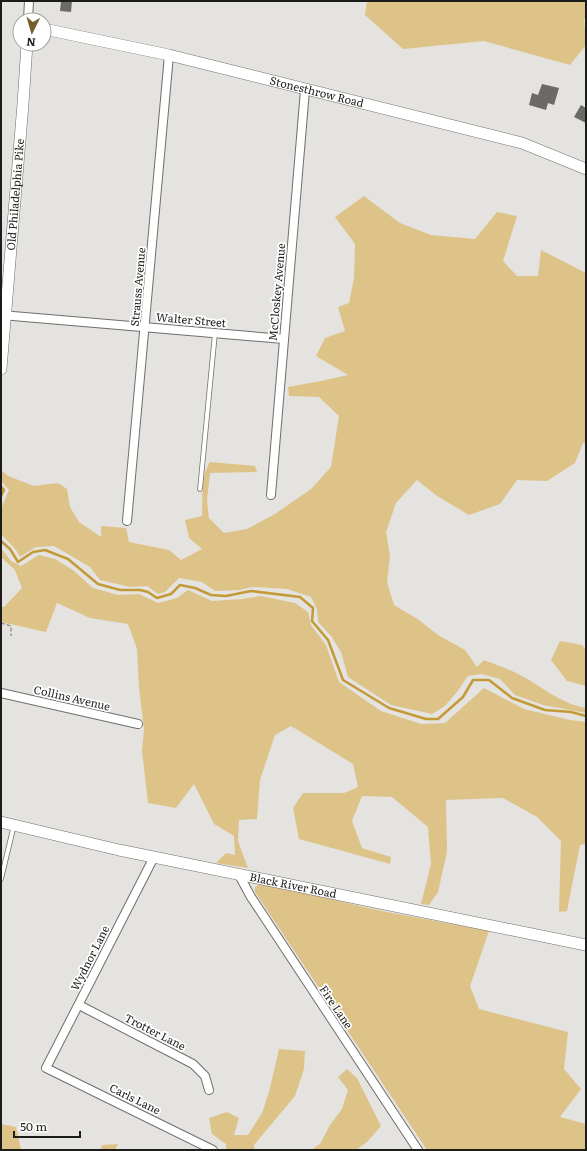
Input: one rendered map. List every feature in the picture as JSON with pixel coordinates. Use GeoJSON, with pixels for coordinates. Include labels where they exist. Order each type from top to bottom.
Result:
{"type":"FeatureCollection","features":[{"type":"Feature","properties":{"kind":"street"},"geometry":{"type":"LineString","coordinates":[[28,12],[29,1]]}},
{"type":"Feature","properties":{"kind":"street","name":"Stonesthrow Road"},"geometry":{"type":"LineString","coordinates":[[52,31],[169,55],[522,143],[586,169]]}},
{"type":"Feature","properties":{"kind":"street","name":"Old Philadelphia Pike"},"geometry":{"type":"LineString","coordinates":[[1,369],[4,315],[26,52]]}},
{"type":"Feature","properties":{"kind":"street","name":"Strauss Avenue"},"geometry":{"type":"LineString","coordinates":[[127,521],[169,55]]}},
{"type":"Feature","properties":{"kind":"street","name":"McCloskey Avenue"},"geometry":{"type":"LineString","coordinates":[[271,495],[305,90]]}},
{"type":"Feature","properties":{"kind":"street","name":"Walter Street"},"geometry":{"type":"LineString","coordinates":[[4,315],[284,339]]}},
{"type":"Feature","properties":{"kind":"street","name":"Collins Avenue"},"geometry":{"type":"LineString","coordinates":[[1,694],[138,724]]}},
{"type":"Feature","properties":{"kind":"street","name":"Black River Road"},"geometry":{"type":"LineString","coordinates":[[1,822],[239,875],[586,945]]}},
{"type":"Feature","properties":{"kind":"street","name":"Wydnor Lane"},"geometry":{"type":"LineString","coordinates":[[46,1068],[154,857]]}},
{"type":"Feature","properties":{"kind":"street","name":"Fire Lane"},"geometry":{"type":"LineString","coordinates":[[239,875],[251,897],[418,1150]]}},
{"type":"Feature","properties":{"kind":"street","name":"Trotter Lane"},"geometry":{"type":"LineString","coordinates":[[79,1005],[193,1064],[205,1076],[210,1090]]}},
{"type":"Feature","properties":{"kind":"street","name":"Carls Lane"},"geometry":{"type":"LineString","coordinates":[[46,1068],[213,1150]]}},
{"type":"Feature","properties":{"kind":"lane"},"geometry":{"type":"LineString","coordinates":[[200,489],[215,333]]}},
{"type":"Feature","properties":{"kind":"lane"},"geometry":{"type":"LineString","coordinates":[[1,879],[14,825]]}},
{"type":"Feature","properties":{"kind":"path"},"geometry":{"type":"LineString","coordinates":[[1,623],[11,626],[11,636]]}},
{"type":"Feature","properties":{"kind":"shaded area"},"geometry":{"type":"Polygon","coordinates":[[[367,1],[586,1],[586,19],[584,19],[586,45],[570,65],[484,41],[403,49],[365,15],[367,1]]]}},
{"type":"Feature","properties":{"kind":"shaded area"},"geometry":{"type":"Polygon","coordinates":[[[364,196],[400,223],[431,235],[475,239],[497,212],[517,216],[503,261],[517,276],[538,276],[541,250],[586,273],[586,443],[583,443],[575,463],[547,481],[517,480],[500,504],[469,515],[437,496],[417,480],[396,503],[386,532],[390,556],[387,582],[394,605],[419,620],[438,635],[465,650],[477,667],[484,660],[516,673],[558,698],[576,706],[586,708],[586,713],[543,705],[515,695],[500,679],[482,674],[468,676],[445,706],[432,714],[391,705],[348,677],[341,652],[331,636],[318,622],[317,609],[311,597],[287,589],[252,587],[240,590],[215,591],[202,582],[179,578],[165,592],[158,594],[147,586],[130,587],[100,580],[90,567],[54,546],[36,547],[20,557],[16,550],[2,535],[1,509],[9,490],[1,481],[1,470],[8,476],[34,486],[58,483],[67,489],[70,507],[79,522],[101,537],[101,526],[126,528],[129,542],[169,550],[181,560],[202,549],[189,538],[185,520],[202,516],[203,481],[210,462],[255,466],[257,472],[210,473],[207,501],[209,518],[224,533],[247,529],[275,514],[311,489],[331,467],[339,416],[319,397],[289,396],[288,387],[348,375],[316,356],[325,338],[345,331],[338,307],[349,303],[354,278],[355,244],[335,217],[364,196]]]}},
{"type":"Feature","properties":{"kind":"shaded area"},"geometry":{"type":"Polygon","coordinates":[[[1,548],[11,561],[21,566],[39,555],[55,559],[73,570],[93,588],[118,595],[139,594],[158,603],[177,598],[188,590],[212,601],[261,596],[295,603],[308,612],[311,625],[326,645],[339,682],[381,711],[421,724],[445,723],[484,688],[524,709],[570,720],[586,722],[586,844],[580,845],[567,911],[559,912],[561,841],[537,817],[503,798],[446,800],[447,852],[438,892],[429,905],[421,904],[431,864],[428,827],[392,797],[362,796],[352,821],[362,848],[391,857],[390,864],[299,839],[293,808],[303,793],[344,793],[358,787],[353,764],[291,726],[275,735],[260,780],[257,819],[239,820],[238,841],[248,868],[216,863],[226,853],[235,855],[234,836],[214,824],[194,784],[176,808],[148,803],[142,751],[144,729],[139,687],[137,649],[128,624],[90,618],[57,603],[46,632],[1,622],[1,607],[4,607],[22,588],[15,570],[3,559],[1,559],[1,548]]]}},
{"type":"Feature","properties":{"kind":"shaded area"},"geometry":{"type":"Polygon","coordinates":[[[560,641],[582,645],[586,650],[586,686],[567,681],[551,660],[560,641]]]}},
{"type":"Feature","properties":{"kind":"shaded area"},"geometry":{"type":"Polygon","coordinates":[[[260,884],[382,911],[489,931],[470,986],[479,1009],[568,1032],[564,1069],[581,1089],[560,1117],[586,1124],[586,1150],[427,1150],[255,892],[255,887],[260,884]]]}},
{"type":"Feature","properties":{"kind":"shaded area"},"geometry":{"type":"Polygon","coordinates":[[[279,1049],[305,1051],[304,1069],[295,1096],[254,1145],[255,1150],[226,1150],[226,1144],[212,1134],[209,1118],[227,1112],[239,1118],[234,1135],[248,1135],[262,1113],[269,1092],[279,1049]]]}},
{"type":"Feature","properties":{"kind":"shaded area"},"geometry":{"type":"Polygon","coordinates":[[[347,1069],[357,1078],[381,1126],[367,1142],[356,1150],[311,1150],[320,1144],[330,1125],[342,1109],[348,1090],[338,1077],[347,1069]]]}},
{"type":"Feature","properties":{"kind":"shaded area"},"geometry":{"type":"Polygon","coordinates":[[[1,1124],[16,1127],[21,1150],[1,1150],[1,1124]]]}},
{"type":"Feature","properties":{"kind":"shaded area"},"geometry":{"type":"Polygon","coordinates":[[[118,1144],[115,1150],[100,1150],[102,1145],[118,1144]]]}},
{"type":"Feature","properties":{"kind":"building"},"geometry":{"type":"Polygon","coordinates":[[[61,1],[72,1],[71,12],[60,11],[61,1]]]}},
{"type":"Feature","properties":{"kind":"building"},"geometry":{"type":"Polygon","coordinates":[[[542,84],[559,88],[554,105],[548,103],[546,110],[529,105],[532,93],[538,95],[542,84]]]}},
{"type":"Feature","properties":{"kind":"building"},"geometry":{"type":"Polygon","coordinates":[[[581,105],[586,108],[586,123],[574,117],[581,105]]]}},
{"type":"Feature","properties":{"kind":"waterway"},"geometry":{"type":"LineString","coordinates":[[1,487],[4,490],[1,496]]}},
{"type":"Feature","properties":{"kind":"waterway"},"geometry":{"type":"LineString","coordinates":[[1,541],[10,549],[18,562],[33,552],[45,550],[68,559],[98,584],[120,590],[140,590],[148,592],[157,598],[171,594],[180,585],[195,588],[211,595],[226,596],[251,591],[300,597],[313,608],[312,621],[328,640],[343,680],[389,708],[426,719],[438,719],[463,697],[473,680],[489,680],[512,698],[545,710],[571,712],[586,716]]}}]}
